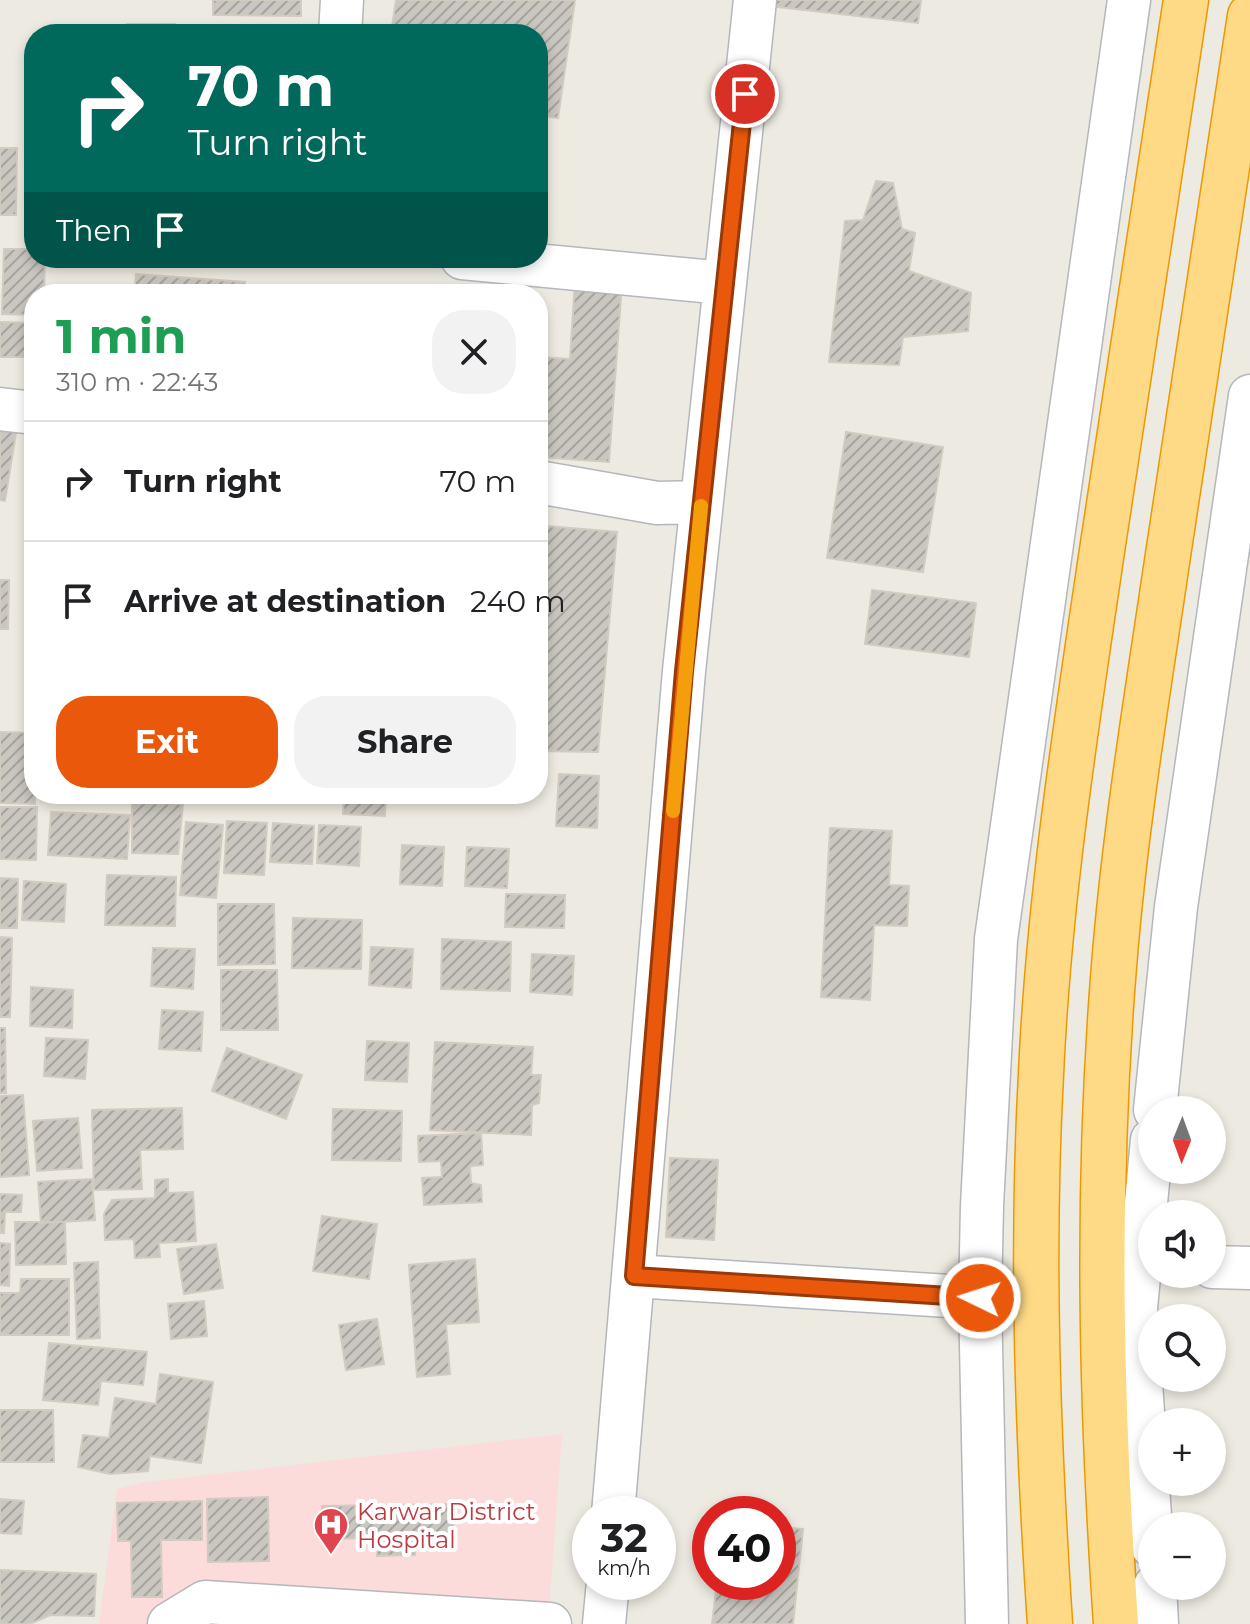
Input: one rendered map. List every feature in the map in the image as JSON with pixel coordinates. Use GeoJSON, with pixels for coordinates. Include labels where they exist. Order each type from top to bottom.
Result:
{"type":"FeatureCollection","features":[{"type":"Feature","properties":{"kind":"highway"},"geometry":{"type":"LineString","coordinates":[[1050,1624],[1038,1408],[1036,1298],[1040,1087],[1049,957],[1060,843],[1078,713],[1186,0]]}},
{"type":"Feature","properties":{"kind":"highway"},"geometry":{"type":"LineString","coordinates":[[1116,1624],[1103,1406],[1101,1297],[1103,1146],[1114,963],[1140,738],[1250,16]]}},
{"type":"Feature","properties":{"kind":"street"},"geometry":{"type":"LineString","coordinates":[[341,24],[342,0]]}},
{"type":"Feature","properties":{"kind":"street"},"geometry":{"type":"LineString","coordinates":[[615,1496],[684,671],[755,0]]}},
{"type":"Feature","properties":{"kind":"street"},"geometry":{"type":"LineString","coordinates":[[987,1624],[980,1298],[996,939],[1129,0]]}},
{"type":"Feature","properties":{"kind":"street"},"geometry":{"type":"LineString","coordinates":[[548,266],[724,283]]}},
{"type":"Feature","properties":{"kind":"street"},"geometry":{"type":"LineString","coordinates":[[1156,1096],[1176,907],[1250,396]]}},
{"type":"Feature","properties":{"kind":"street"},"geometry":{"type":"LineString","coordinates":[[0,409],[24,412]]}},
{"type":"Feature","properties":{"kind":"street"},"geometry":{"type":"LineString","coordinates":[[548,484],[657,503],[701,502]]}},
{"type":"Feature","properties":{"kind":"street"},"geometry":{"type":"LineString","coordinates":[[1226,1267],[1250,1268]]}},
{"type":"Feature","properties":{"kind":"street"},"geometry":{"type":"LineString","coordinates":[[634,1276],[980,1298]]}},
{"type":"Feature","properties":{"kind":"street"},"geometry":{"type":"LineString","coordinates":[[1141,1288],[1136,1308],[1150,1512]]}},
{"type":"Feature","properties":{"kind":"street"},"geometry":{"type":"LineString","coordinates":[[604,1624],[606,1600]]}},
{"type":"Feature","properties":{"kind":"street"},"geometry":{"type":"LineString","coordinates":[[1156,1600],[1157,1624]]}},
{"type":"Feature","properties":{"kind":"street"},"geometry":{"type":"LineString","coordinates":[[169,1624],[205,1602],[550,1624]]}},
{"type":"Feature","properties":{"kind":"shaded area","name":"Karwar District Hospital"},"geometry":{"type":"Polygon","coordinates":[[[562,1434],[548,1624],[99,1624],[117,1489],[145,1482],[562,1434]]]}},
{"type":"Feature","properties":{"kind":"building"},"geometry":{"type":"Polygon","coordinates":[[[213,0],[301,0],[301,16],[213,15],[213,0]]]}},
{"type":"Feature","properties":{"kind":"building"},"geometry":{"type":"Polygon","coordinates":[[[396,0],[575,0],[558,118],[548,116],[548,24],[392,24],[396,0]]]}},
{"type":"Feature","properties":{"kind":"building"},"geometry":{"type":"Polygon","coordinates":[[[770,0],[921,0],[918,23],[770,6],[770,0]]]}},
{"type":"Feature","properties":{"kind":"building"},"geometry":{"type":"Polygon","coordinates":[[[0,148],[17,148],[16,215],[0,215],[0,148]]]}},
{"type":"Feature","properties":{"kind":"building"},"geometry":{"type":"Polygon","coordinates":[[[876,181],[893,183],[902,229],[915,233],[909,271],[971,293],[968,331],[903,337],[899,365],[829,362],[845,221],[863,220],[876,181]]]}},
{"type":"Feature","properties":{"kind":"building"},"geometry":{"type":"Polygon","coordinates":[[[4,249],[24,249],[24,268],[45,268],[44,284],[24,284],[24,315],[2,314],[4,249]]]}},
{"type":"Feature","properties":{"kind":"building"},"geometry":{"type":"Polygon","coordinates":[[[136,274],[245,282],[245,284],[135,284],[136,274]]]}},
{"type":"Feature","properties":{"kind":"building"},"geometry":{"type":"Polygon","coordinates":[[[575,281],[622,284],[609,462],[548,458],[548,358],[570,359],[575,281]]]}},
{"type":"Feature","properties":{"kind":"building"},"geometry":{"type":"Polygon","coordinates":[[[0,322],[24,323],[24,357],[0,357],[0,322]]]}},
{"type":"Feature","properties":{"kind":"building"},"geometry":{"type":"Polygon","coordinates":[[[0,424],[17,427],[5,501],[0,500],[0,424]]]}},
{"type":"Feature","properties":{"kind":"building"},"geometry":{"type":"Polygon","coordinates":[[[846,432],[943,447],[923,572],[827,558],[846,432]]]}},
{"type":"Feature","properties":{"kind":"building"},"geometry":{"type":"Polygon","coordinates":[[[548,526],[617,532],[598,752],[548,751],[548,526]]]}},
{"type":"Feature","properties":{"kind":"building"},"geometry":{"type":"Polygon","coordinates":[[[0,580],[9,580],[8,629],[0,629],[0,580]]]}},
{"type":"Feature","properties":{"kind":"building"},"geometry":{"type":"Polygon","coordinates":[[[872,590],[976,603],[969,657],[865,644],[872,590]]]}},
{"type":"Feature","properties":{"kind":"building"},"geometry":{"type":"Polygon","coordinates":[[[0,732],[24,733],[24,804],[0,803],[0,732]]]}},
{"type":"Feature","properties":{"kind":"building"},"geometry":{"type":"Polygon","coordinates":[[[559,774],[599,776],[597,828],[556,826],[559,774]]]}},
{"type":"Feature","properties":{"kind":"building"},"geometry":{"type":"Polygon","coordinates":[[[132,804],[183,804],[178,854],[132,853],[132,804]]]}},
{"type":"Feature","properties":{"kind":"building"},"geometry":{"type":"Polygon","coordinates":[[[344,804],[386,804],[385,816],[343,814],[344,804]]]}},
{"type":"Feature","properties":{"kind":"building"},"geometry":{"type":"Polygon","coordinates":[[[0,807],[37,807],[36,860],[0,859],[0,807]]]}},
{"type":"Feature","properties":{"kind":"building"},"geometry":{"type":"Polygon","coordinates":[[[51,812],[130,815],[127,859],[48,855],[51,812]]]}},
{"type":"Feature","properties":{"kind":"building"},"geometry":{"type":"Polygon","coordinates":[[[227,821],[267,823],[264,875],[224,873],[227,821]]]}},
{"type":"Feature","properties":{"kind":"building"},"geometry":{"type":"Polygon","coordinates":[[[186,822],[223,825],[216,898],[180,895],[186,822]]]}},
{"type":"Feature","properties":{"kind":"building"},"geometry":{"type":"Polygon","coordinates":[[[273,823],[314,826],[312,864],[270,862],[273,823]]]}},
{"type":"Feature","properties":{"kind":"building"},"geometry":{"type":"Polygon","coordinates":[[[319,825],[361,827],[359,866],[317,863],[319,825]]]}},
{"type":"Feature","properties":{"kind":"building"},"geometry":{"type":"Polygon","coordinates":[[[830,828],[892,831],[889,885],[909,886],[907,926],[874,925],[870,1000],[821,997],[830,828]]]}},
{"type":"Feature","properties":{"kind":"building"},"geometry":{"type":"Polygon","coordinates":[[[402,845],[444,847],[442,886],[400,884],[402,845]]]}},
{"type":"Feature","properties":{"kind":"building"},"geometry":{"type":"Polygon","coordinates":[[[467,847],[509,849],[507,888],[465,886],[467,847]]]}},
{"type":"Feature","properties":{"kind":"building"},"geometry":{"type":"Polygon","coordinates":[[[107,875],[176,877],[175,926],[105,925],[107,875]]]}},
{"type":"Feature","properties":{"kind":"building"},"geometry":{"type":"Polygon","coordinates":[[[0,878],[18,879],[17,928],[0,928],[0,878]]]}},
{"type":"Feature","properties":{"kind":"building"},"geometry":{"type":"Polygon","coordinates":[[[24,881],[66,884],[64,922],[22,920],[24,881]]]}},
{"type":"Feature","properties":{"kind":"building"},"geometry":{"type":"Polygon","coordinates":[[[506,894],[565,895],[564,928],[505,927],[506,894]]]}},
{"type":"Feature","properties":{"kind":"building"},"geometry":{"type":"Polygon","coordinates":[[[218,904],[274,904],[275,964],[218,965],[218,904]]]}},
{"type":"Feature","properties":{"kind":"building"},"geometry":{"type":"Polygon","coordinates":[[[293,918],[362,920],[361,969],[292,968],[293,918]]]}},
{"type":"Feature","properties":{"kind":"building"},"geometry":{"type":"Polygon","coordinates":[[[0,937],[12,938],[10,1017],[0,1017],[0,937]]]}},
{"type":"Feature","properties":{"kind":"building"},"geometry":{"type":"Polygon","coordinates":[[[442,939],[511,942],[510,991],[441,989],[442,939]]]}},
{"type":"Feature","properties":{"kind":"building"},"geometry":{"type":"Polygon","coordinates":[[[371,947],[413,949],[411,988],[369,985],[371,947]]]}},
{"type":"Feature","properties":{"kind":"building"},"geometry":{"type":"Polygon","coordinates":[[[153,948],[195,949],[193,989],[151,986],[153,948]]]}},
{"type":"Feature","properties":{"kind":"building"},"geometry":{"type":"Polygon","coordinates":[[[532,954],[574,956],[572,995],[530,992],[532,954]]]}},
{"type":"Feature","properties":{"kind":"building"},"geometry":{"type":"Polygon","coordinates":[[[221,970],[277,970],[278,1030],[221,1030],[221,970]]]}},
{"type":"Feature","properties":{"kind":"building"},"geometry":{"type":"Polygon","coordinates":[[[31,987],[73,990],[72,1028],[30,1026],[31,987]]]}},
{"type":"Feature","properties":{"kind":"building"},"geometry":{"type":"Polygon","coordinates":[[[162,1010],[203,1012],[201,1051],[159,1049],[162,1010]]]}},
{"type":"Feature","properties":{"kind":"building"},"geometry":{"type":"Polygon","coordinates":[[[0,1028],[5,1028],[6,1093],[0,1093],[0,1028]]]}},
{"type":"Feature","properties":{"kind":"building"},"geometry":{"type":"Polygon","coordinates":[[[46,1038],[88,1040],[85,1079],[44,1076],[46,1038]]]}},
{"type":"Feature","properties":{"kind":"building"},"geometry":{"type":"Polygon","coordinates":[[[367,1041],[409,1043],[407,1082],[365,1080],[367,1041]]]}},
{"type":"Feature","properties":{"kind":"building"},"geometry":{"type":"Polygon","coordinates":[[[435,1042],[533,1047],[531,1075],[541,1075],[539,1103],[532,1105],[531,1135],[430,1130],[435,1042]]]}},
{"type":"Feature","properties":{"kind":"building"},"geometry":{"type":"Polygon","coordinates":[[[227,1048],[302,1075],[286,1119],[212,1091],[227,1048]]]}},
{"type":"Feature","properties":{"kind":"building"},"geometry":{"type":"Polygon","coordinates":[[[23,1095],[29,1175],[0,1177],[0,1096],[23,1095]]]}},
{"type":"Feature","properties":{"kind":"building"},"geometry":{"type":"Polygon","coordinates":[[[182,1108],[183,1149],[140,1150],[142,1189],[94,1190],[92,1110],[182,1108]]]}},
{"type":"Feature","properties":{"kind":"building"},"geometry":{"type":"Polygon","coordinates":[[[333,1109],[402,1111],[401,1161],[332,1160],[333,1109]]]}},
{"type":"Feature","properties":{"kind":"building"},"geometry":{"type":"Polygon","coordinates":[[[78,1118],[82,1168],[37,1171],[33,1121],[78,1118]]]}},
{"type":"Feature","properties":{"kind":"building"},"geometry":{"type":"Polygon","coordinates":[[[481,1133],[483,1165],[470,1166],[471,1183],[481,1185],[482,1202],[424,1205],[422,1178],[442,1177],[441,1161],[419,1162],[418,1136],[481,1133]]]}},
{"type":"Feature","properties":{"kind":"building"},"geometry":{"type":"Polygon","coordinates":[[[670,1158],[718,1160],[714,1240],[666,1237],[670,1158]]]}},
{"type":"Feature","properties":{"kind":"building"},"geometry":{"type":"Polygon","coordinates":[[[92,1179],[95,1220],[41,1223],[38,1182],[92,1179]]]}},
{"type":"Feature","properties":{"kind":"building"},"geometry":{"type":"Polygon","coordinates":[[[168,1179],[168,1193],[193,1192],[196,1241],[159,1243],[160,1257],[135,1258],[134,1239],[105,1240],[104,1214],[112,1200],[155,1198],[155,1180],[168,1179]]]}},
{"type":"Feature","properties":{"kind":"building"},"geometry":{"type":"Polygon","coordinates":[[[0,1194],[22,1195],[21,1212],[5,1212],[4,1233],[0,1233],[0,1194]]]}},
{"type":"Feature","properties":{"kind":"building"},"geometry":{"type":"Polygon","coordinates":[[[322,1216],[377,1224],[369,1279],[313,1271],[322,1216]]]}},
{"type":"Feature","properties":{"kind":"building"},"geometry":{"type":"Polygon","coordinates":[[[15,1222],[65,1222],[66,1264],[16,1265],[15,1222]]]}},
{"type":"Feature","properties":{"kind":"building"},"geometry":{"type":"Polygon","coordinates":[[[0,1243],[10,1244],[9,1286],[0,1285],[0,1243]]]}},
{"type":"Feature","properties":{"kind":"building"},"geometry":{"type":"Polygon","coordinates":[[[216,1244],[223,1288],[184,1294],[177,1249],[216,1244]]]}},
{"type":"Feature","properties":{"kind":"building"},"geometry":{"type":"Polygon","coordinates":[[[475,1259],[479,1322],[446,1324],[450,1374],[417,1377],[409,1265],[475,1259]]]}},
{"type":"Feature","properties":{"kind":"building"},"geometry":{"type":"Polygon","coordinates":[[[98,1262],[100,1338],[77,1339],[74,1263],[98,1262]]]}},
{"type":"Feature","properties":{"kind":"building"},"geometry":{"type":"Polygon","coordinates":[[[21,1279],[69,1279],[69,1335],[0,1335],[0,1293],[20,1293],[21,1279]]]}},
{"type":"Feature","properties":{"kind":"building"},"geometry":{"type":"Polygon","coordinates":[[[204,1301],[207,1336],[171,1339],[168,1304],[204,1301]]]}},
{"type":"Feature","properties":{"kind":"building"},"geometry":{"type":"Polygon","coordinates":[[[377,1319],[384,1364],[346,1370],[339,1325],[377,1319]]]}},
{"type":"Feature","properties":{"kind":"building"},"geometry":{"type":"Polygon","coordinates":[[[49,1343],[147,1352],[143,1385],[101,1381],[98,1405],[43,1400],[49,1343]]]}},
{"type":"Feature","properties":{"kind":"building"},"geometry":{"type":"Polygon","coordinates":[[[160,1374],[213,1382],[201,1463],[150,1456],[148,1471],[110,1474],[78,1467],[83,1435],[109,1438],[115,1398],[156,1404],[160,1374]]]}},
{"type":"Feature","properties":{"kind":"building"},"geometry":{"type":"Polygon","coordinates":[[[0,1410],[53,1410],[54,1462],[0,1462],[0,1410]]]}},
{"type":"Feature","properties":{"kind":"building"},"geometry":{"type":"Polygon","coordinates":[[[268,1497],[269,1561],[208,1562],[207,1499],[268,1497]]]}},
{"type":"Feature","properties":{"kind":"building"},"geometry":{"type":"Polygon","coordinates":[[[0,1499],[24,1501],[21,1534],[0,1533],[0,1499]]]}},
{"type":"Feature","properties":{"kind":"building"},"geometry":{"type":"Polygon","coordinates":[[[202,1501],[202,1540],[161,1540],[162,1597],[132,1597],[131,1541],[118,1541],[117,1503],[202,1501]]]}},
{"type":"Feature","properties":{"kind":"building"},"geometry":{"type":"Polygon","coordinates":[[[453,1504],[453,1542],[415,1543],[415,1555],[377,1556],[377,1538],[323,1539],[322,1506],[453,1504]]]}},
{"type":"Feature","properties":{"kind":"building"},"geometry":{"type":"Polygon","coordinates":[[[796,1528],[803,1529],[796,1596],[796,1528]]]}},
{"type":"Feature","properties":{"kind":"building"},"geometry":{"type":"Polygon","coordinates":[[[0,1570],[96,1574],[94,1616],[50,1615],[30,1624],[0,1624],[0,1570]]]}},
{"type":"Feature","properties":{"kind":"building"},"geometry":{"type":"Polygon","coordinates":[[[715,1600],[796,1600],[793,1624],[712,1624],[715,1600]]]}},
{"type":"Feature","properties":{"kind":"slow traffic"},"geometry":{"type":"LineString","coordinates":[[673,811],[701,506]]}},
{"type":"Feature","properties":{"kind":"place","name":"Karwar District Hospital"},"geometry":{"type":"Point","coordinates":[331,1556]}},
{"type":"Feature","properties":{"kind":"route"},"geometry":{"type":"LineString","coordinates":[[745,94],[684,671],[634,1276],[980,1298]]}}]}
